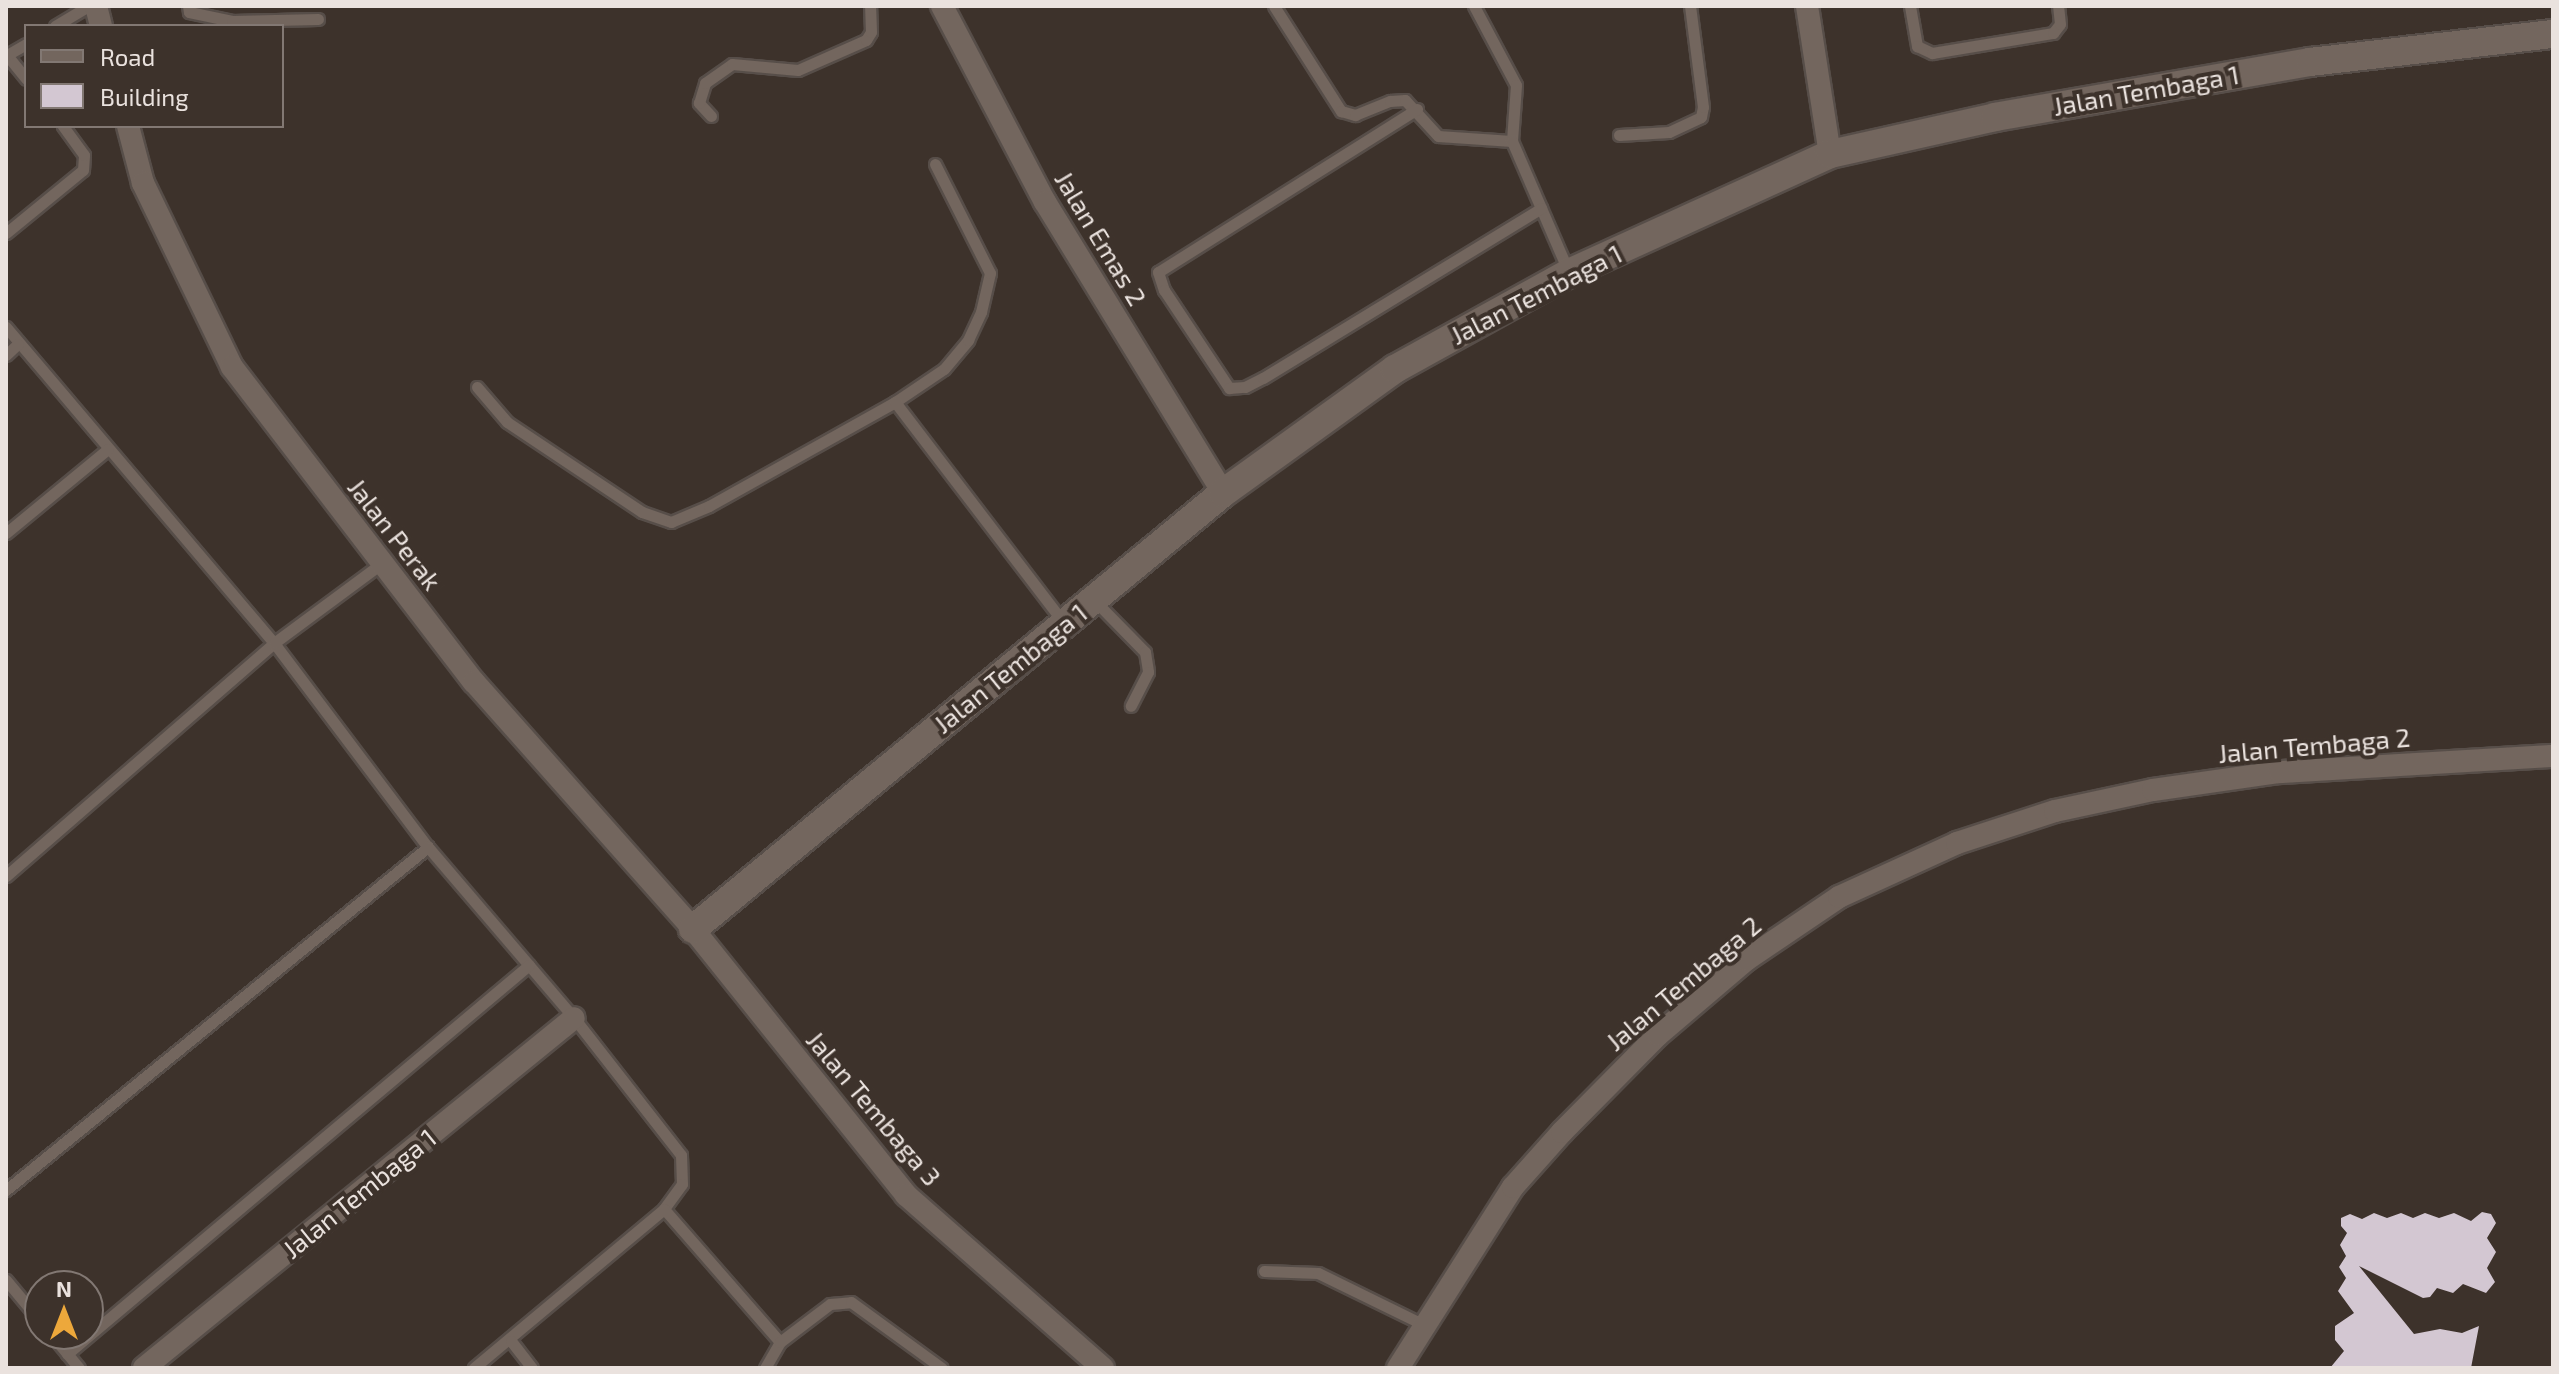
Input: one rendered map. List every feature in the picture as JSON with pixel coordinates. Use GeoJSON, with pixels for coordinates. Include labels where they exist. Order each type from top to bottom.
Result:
{"type":"FeatureCollection","features":[{"type":"Feature","properties":{"kind":"street","name":"Jalan Emas 2"},"geometry":{"type":"LineString","coordinates":[[942,6],[1045,202],[1223,493]]}},
{"type":"Feature","properties":{"kind":"street"},"geometry":{"type":"LineString","coordinates":[[1807,6],[1830,154]]}},
{"type":"Feature","properties":{"kind":"street","name":"Jalan Tembaga 1"},"geometry":{"type":"LineString","coordinates":[[693,929],[1223,493],[1395,369],[1569,273],[1830,154],[1995,117],[2310,62],[2553,34]]}},
{"type":"Feature","properties":{"kind":"street","name":"Jalan Perak"},"geometry":{"type":"LineString","coordinates":[[129,128],[143,183],[232,367],[474,682],[693,929]]}},
{"type":"Feature","properties":{"kind":"street","name":"Jalan Tembaga 2"},"geometry":{"type":"LineString","coordinates":[[1398,1368],[1513,1187],[1562,1132],[1669,1025],[1746,960],[1839,897],[1957,843],[2055,811],[2153,790],[2280,772],[2553,756]]}},
{"type":"Feature","properties":{"kind":"street","name":"Jalan Tembaga 3"},"geometry":{"type":"LineString","coordinates":[[693,929],[906,1195],[1103,1368]]}},
{"type":"Feature","properties":{"kind":"street","name":"Jalan Tembaga 1"},"geometry":{"type":"LineString","coordinates":[[144,1368],[574,1018]]}},
{"type":"Feature","properties":{"kind":"lane"},"geometry":{"type":"LineString","coordinates":[[58,24],[88,6]]}},
{"type":"Feature","properties":{"kind":"lane"},"geometry":{"type":"LineString","coordinates":[[188,6],[189,12],[232,21],[318,19]]}},
{"type":"Feature","properties":{"kind":"lane"},"geometry":{"type":"LineString","coordinates":[[711,116],[699,103],[705,83],[732,64],[798,70],[866,40],[871,32],[870,6]]}},
{"type":"Feature","properties":{"kind":"lane"},"geometry":{"type":"LineString","coordinates":[[1274,6],[1341,111],[1355,115],[1397,99],[1417,109],[1430,131],[1438,136],[1512,141]]}},
{"type":"Feature","properties":{"kind":"lane"},"geometry":{"type":"LineString","coordinates":[[1474,6],[1516,85],[1512,141],[1569,273]]}},
{"type":"Feature","properties":{"kind":"lane"},"geometry":{"type":"LineString","coordinates":[[1619,135],[1669,132],[1701,117],[1703,107],[1690,6]]}},
{"type":"Feature","properties":{"kind":"lane"},"geometry":{"type":"LineString","coordinates":[[1910,6],[1917,46],[1932,53],[2053,33],[2060,24],[2058,6]]}},
{"type":"Feature","properties":{"kind":"lane"},"geometry":{"type":"LineString","coordinates":[[7,55],[24,76]]}},
{"type":"Feature","properties":{"kind":"lane"},"geometry":{"type":"LineString","coordinates":[[1417,109],[1158,272],[1164,290],[1229,388],[1245,387],[1263,378],[1541,208]]}},
{"type":"Feature","properties":{"kind":"lane"},"geometry":{"type":"LineString","coordinates":[[6,233],[83,170],[84,155],[64,128]]}},
{"type":"Feature","properties":{"kind":"lane"},"geometry":{"type":"LineString","coordinates":[[477,387],[507,422],[642,512],[671,522],[709,506],[895,402],[944,369],[968,340],[981,312],[990,273],[935,164]]}},
{"type":"Feature","properties":{"kind":"lane"},"geometry":{"type":"LineString","coordinates":[[6,327],[274,643],[428,847],[574,1018],[681,1155],[682,1184],[664,1209],[511,1341],[474,1368]]}},
{"type":"Feature","properties":{"kind":"lane"},"geometry":{"type":"LineString","coordinates":[[6,355],[18,344]]}},
{"type":"Feature","properties":{"kind":"lane"},"geometry":{"type":"LineString","coordinates":[[895,402],[1064,623]]}},
{"type":"Feature","properties":{"kind":"lane"},"geometry":{"type":"LineString","coordinates":[[6,533],[108,449]]}},
{"type":"Feature","properties":{"kind":"lane"},"geometry":{"type":"LineString","coordinates":[[6,876],[274,643],[382,563]]}},
{"type":"Feature","properties":{"kind":"lane"},"geometry":{"type":"LineString","coordinates":[[1093,600],[1145,652],[1148,672],[1131,706]]}},
{"type":"Feature","properties":{"kind":"lane"},"geometry":{"type":"LineString","coordinates":[[6,1190],[428,847]]}},
{"type":"Feature","properties":{"kind":"lane"},"geometry":{"type":"LineString","coordinates":[[67,1354],[529,965]]}},
{"type":"Feature","properties":{"kind":"lane"},"geometry":{"type":"LineString","coordinates":[[664,1209],[780,1342]]}},
{"type":"Feature","properties":{"kind":"lane"},"geometry":{"type":"LineString","coordinates":[[1264,1271],[1318,1273],[1424,1325]]}},
{"type":"Feature","properties":{"kind":"lane"},"geometry":{"type":"LineString","coordinates":[[6,1280],[24,1302]]}},
{"type":"Feature","properties":{"kind":"lane"},"geometry":{"type":"LineString","coordinates":[[765,1368],[780,1342],[830,1304],[851,1302],[942,1368]]}},
{"type":"Feature","properties":{"kind":"lane"},"geometry":{"type":"LineString","coordinates":[[511,1341],[532,1368]]}},
{"type":"Feature","properties":{"kind":"lane"},"geometry":{"type":"LineString","coordinates":[[64,1350],[79,1368]]}},
{"type":"Feature","properties":{"kind":"building"},"geometry":{"type":"Polygon","coordinates":[[[2482,1212],[2491,1214],[2496,1223],[2487,1238],[2496,1252],[2487,1268],[2495,1282],[2486,1293],[2463,1284],[2453,1293],[2437,1288],[2430,1297],[2423,1298],[2359,1266],[2414,1334],[2440,1329],[2462,1333],[2479,1326],[2471,1368],[2330,1368],[2344,1351],[2335,1340],[2335,1326],[2354,1313],[2338,1291],[2346,1278],[2339,1267],[2346,1256],[2340,1245],[2347,1233],[2341,1226],[2341,1218],[2350,1214],[2362,1219],[2374,1213],[2387,1218],[2401,1213],[2413,1218],[2425,1213],[2439,1218],[2454,1213],[2471,1221],[2482,1212]]]}}]}
